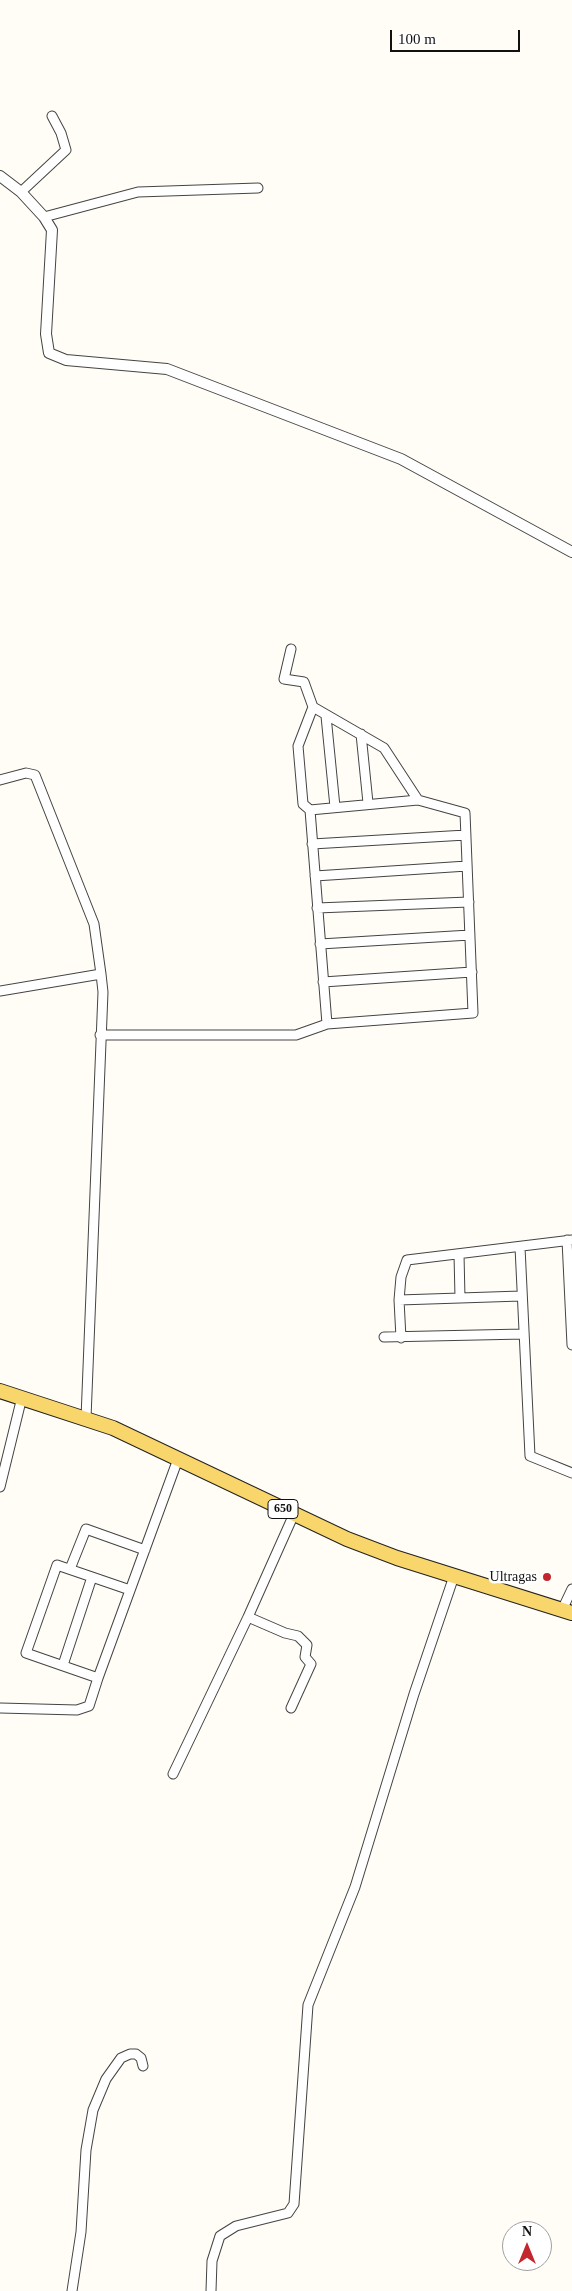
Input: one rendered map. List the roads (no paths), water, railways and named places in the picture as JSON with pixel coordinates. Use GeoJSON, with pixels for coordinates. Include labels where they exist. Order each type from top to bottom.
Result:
{"type":"FeatureCollection","features":[{"type":"Feature","properties":{"kind":"main road","name":"650"},"geometry":{"type":"LineString","coordinates":[[0,1392],[22,1397],[86,1418],[347,1539],[388,1555],[567,1612]]}},
{"type":"Feature","properties":{"kind":"street"},"geometry":{"type":"LineString","coordinates":[[21,192],[66,150],[52,116]]}},
{"type":"Feature","properties":{"kind":"street"},"geometry":{"type":"LineString","coordinates":[[0,176],[21,192],[44,217],[52,230],[46,334],[49,353],[66,360],[167,369],[401,459],[572,552]]}},
{"type":"Feature","properties":{"kind":"street"},"geometry":{"type":"LineString","coordinates":[[44,217],[138,192],[258,188]]}},
{"type":"Feature","properties":{"kind":"street"},"geometry":{"type":"LineString","coordinates":[[291,649],[284,679],[304,682],[313,708],[384,748],[418,800]]}},
{"type":"Feature","properties":{"kind":"street"},"geometry":{"type":"LineString","coordinates":[[313,708],[298,746],[303,804],[310,810],[326,1024]]}},
{"type":"Feature","properties":{"kind":"street"},"geometry":{"type":"LineString","coordinates":[[326,716],[335,807]]}},
{"type":"Feature","properties":{"kind":"street"},"geometry":{"type":"LineString","coordinates":[[361,734],[368,803]]}},
{"type":"Feature","properties":{"kind":"street"},"geometry":{"type":"LineString","coordinates":[[0,780],[26,773],[35,775],[94,924],[101,974],[86,1418]]}},
{"type":"Feature","properties":{"kind":"street"},"geometry":{"type":"LineString","coordinates":[[100,1035],[296,1035],[326,1024],[473,1013],[465,813],[418,800],[368,803],[310,810]]}},
{"type":"Feature","properties":{"kind":"street"},"geometry":{"type":"LineString","coordinates":[[312,844],[466,835]]}},
{"type":"Feature","properties":{"kind":"street"},"geometry":{"type":"LineString","coordinates":[[315,876],[468,866]]}},
{"type":"Feature","properties":{"kind":"street"},"geometry":{"type":"LineString","coordinates":[[317,908],[469,902]]}},
{"type":"Feature","properties":{"kind":"street"},"geometry":{"type":"LineString","coordinates":[[320,944],[470,935]]}},
{"type":"Feature","properties":{"kind":"street"},"geometry":{"type":"LineString","coordinates":[[323,982],[472,972]]}},
{"type":"Feature","properties":{"kind":"street"},"geometry":{"type":"LineString","coordinates":[[0,991],[101,974]]}},
{"type":"Feature","properties":{"kind":"street"},"geometry":{"type":"LineString","coordinates":[[400,1338],[399,1300],[402,1277],[407,1260],[569,1240],[572,1345]]}},
{"type":"Feature","properties":{"kind":"street"},"geometry":{"type":"LineString","coordinates":[[520,1247],[530,1456],[572,1473]]}},
{"type":"Feature","properties":{"kind":"street"},"geometry":{"type":"LineString","coordinates":[[459,1254],[460,1298]]}},
{"type":"Feature","properties":{"kind":"street"},"geometry":{"type":"LineString","coordinates":[[399,1300],[521,1296]]}},
{"type":"Feature","properties":{"kind":"street"},"geometry":{"type":"LineString","coordinates":[[384,1337],[524,1334]]}},
{"type":"Feature","properties":{"kind":"street"},"geometry":{"type":"LineString","coordinates":[[0,1487],[22,1397]]}},
{"type":"Feature","properties":{"kind":"street"},"geometry":{"type":"LineString","coordinates":[[0,1708],[78,1710],[89,1706],[178,1459]]}},
{"type":"Feature","properties":{"kind":"street"},"geometry":{"type":"LineString","coordinates":[[173,1774],[248,1617],[294,1514]]}},
{"type":"Feature","properties":{"kind":"street"},"geometry":{"type":"LineString","coordinates":[[70,1569],[86,1529],[145,1550]]}},
{"type":"Feature","properties":{"kind":"street"},"geometry":{"type":"LineString","coordinates":[[98,1678],[26,1653],[57,1564],[130,1590]]}},
{"type":"Feature","properties":{"kind":"street"},"geometry":{"type":"LineString","coordinates":[[211,2291],[212,2262],[220,2236],[236,2226],[285,2214],[292,2209],[294,2204],[308,2004],[355,1888],[414,1694],[454,1576]]}},
{"type":"Feature","properties":{"kind":"street"},"geometry":{"type":"LineString","coordinates":[[63,1665],[92,1577]]}},
{"type":"Feature","properties":{"kind":"street"},"geometry":{"type":"LineString","coordinates":[[567,1612],[572,1589]]}},
{"type":"Feature","properties":{"kind":"street"},"geometry":{"type":"LineString","coordinates":[[248,1617],[285,1633],[298,1636],[307,1645],[305,1657],[310,1664],[291,1708]]}},
{"type":"Feature","properties":{"kind":"street"},"geometry":{"type":"LineString","coordinates":[[72,2291],[81,2232],[86,2150],[93,2110],[106,2079],[121,2058],[130,2054],[136,2054],[141,2058],[143,2066]]}},
{"type":"Feature","properties":{"kind":"place","name":"Ultragas"},"geometry":{"type":"Point","coordinates":[547,1577]}}]}
